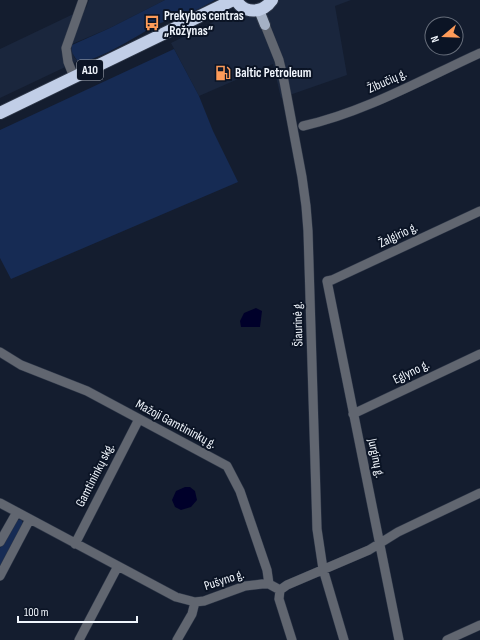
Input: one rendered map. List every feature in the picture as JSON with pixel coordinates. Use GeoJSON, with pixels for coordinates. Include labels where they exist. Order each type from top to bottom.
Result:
{"type":"FeatureCollection","features":[{"type":"Feature","properties":{"kind":"highway","name":"A10"},"geometry":{"type":"LineString","coordinates":[[0,113],[233,0]]}},
{"type":"Feature","properties":{"kind":"highway"},"geometry":{"type":"LineString","coordinates":[[236,0],[245,9],[250,10],[259,10],[264,8],[272,0]]}},
{"type":"Feature","properties":{"kind":"main road","name":"Šiaurinė g."},"geometry":{"type":"LineString","coordinates":[[259,10],[265,25]]}},
{"type":"Feature","properties":{"kind":"street"},"geometry":{"type":"LineString","coordinates":[[74,77],[68,62],[66,48],[82,0]]}},
{"type":"Feature","properties":{"kind":"street","name":"Šiaurinė g."},"geometry":{"type":"LineString","coordinates":[[265,25],[279,60],[284,81],[306,206],[310,273],[316,529],[323,569],[344,640]]}},
{"type":"Feature","properties":{"kind":"street","name":"Žibučių g."},"geometry":{"type":"LineString","coordinates":[[303,126],[336,117],[380,99],[480,53]]}},
{"type":"Feature","properties":{"kind":"street","name":"Žalgirio g."},"geometry":{"type":"LineString","coordinates":[[327,281],[480,211]]}},
{"type":"Feature","properties":{"kind":"street","name":"Jurginų g."},"geometry":{"type":"LineString","coordinates":[[327,281],[399,640]]}},
{"type":"Feature","properties":{"kind":"street","name":"Mažoji Gamtininkų g."},"geometry":{"type":"LineString","coordinates":[[0,352],[21,365],[87,391],[227,466],[240,491],[267,570],[269,584]]}},
{"type":"Feature","properties":{"kind":"street","name":"Eglyno g."},"geometry":{"type":"LineString","coordinates":[[353,414],[480,354]]}},
{"type":"Feature","properties":{"kind":"street","name":"Gamtininkų skg."},"geometry":{"type":"LineString","coordinates":[[75,544],[139,419]]}},
{"type":"Feature","properties":{"kind":"street"},"geometry":{"type":"LineString","coordinates":[[292,640],[279,599],[280,590],[287,585],[369,550],[398,532],[480,493]]}},
{"type":"Feature","properties":{"kind":"street","name":"Pušyno g."},"geometry":{"type":"LineString","coordinates":[[0,503],[176,597],[195,602],[204,601],[245,586],[269,584]]}},
{"type":"Feature","properties":{"kind":"street"},"geometry":{"type":"LineString","coordinates":[[0,542],[17,512]]}},
{"type":"Feature","properties":{"kind":"street"},"geometry":{"type":"LineString","coordinates":[[0,576],[30,519]]}},
{"type":"Feature","properties":{"kind":"street"},"geometry":{"type":"LineString","coordinates":[[79,640],[118,566]]}},
{"type":"Feature","properties":{"kind":"street"},"geometry":{"type":"LineString","coordinates":[[269,584],[280,590]]}},
{"type":"Feature","properties":{"kind":"street"},"geometry":{"type":"LineString","coordinates":[[177,640],[192,614],[195,602]]}},
{"type":"Feature","properties":{"kind":"street"},"geometry":{"type":"LineString","coordinates":[[447,640],[480,625]]}},
{"type":"Feature","properties":{"kind":"shaded area"},"geometry":{"type":"Polygon","coordinates":[[[89,0],[165,0],[110,28],[72,44],[74,57],[78,61],[0,98],[0,49],[86,8],[89,0]]]}},
{"type":"Feature","properties":{"kind":"shaded area"},"geometry":{"type":"Polygon","coordinates":[[[165,0],[215,0],[180,17],[158,24],[118,47],[95,58],[86,61],[78,61],[74,55],[72,45],[110,28],[165,0]]]}},
{"type":"Feature","properties":{"kind":"shaded area"},"geometry":{"type":"Polygon","coordinates":[[[273,0],[351,0],[335,6],[347,75],[281,98],[273,64],[199,96],[171,43],[240,9],[252,14],[255,17],[269,12],[273,0]]]}},
{"type":"Feature","properties":{"kind":"shaded area"},"geometry":{"type":"Polygon","coordinates":[[[174,49],[199,96],[213,131],[238,182],[11,279],[0,258],[0,130],[174,49]]]}},
{"type":"Feature","properties":{"kind":"shaded area"},"geometry":{"type":"Polygon","coordinates":[[[256,308],[262,311],[260,327],[241,327],[240,321],[244,313],[256,308]]]}},
{"type":"Feature","properties":{"kind":"shaded area"},"geometry":{"type":"Polygon","coordinates":[[[185,487],[190,487],[195,491],[197,500],[191,507],[181,510],[175,507],[172,500],[176,491],[185,487]]]}},
{"type":"Feature","properties":{"kind":"shaded area"},"geometry":{"type":"Polygon","coordinates":[[[21,519],[23,523],[0,572],[0,548],[15,521],[21,519]]]}},
{"type":"Feature","properties":{"kind":"place","name":"Prekybos centras „Rožynas“"},"geometry":{"type":"Point","coordinates":[152,23]}},
{"type":"Feature","properties":{"kind":"place","name":"Baltic Petroleum"},"geometry":{"type":"Point","coordinates":[223,73]}}]}
